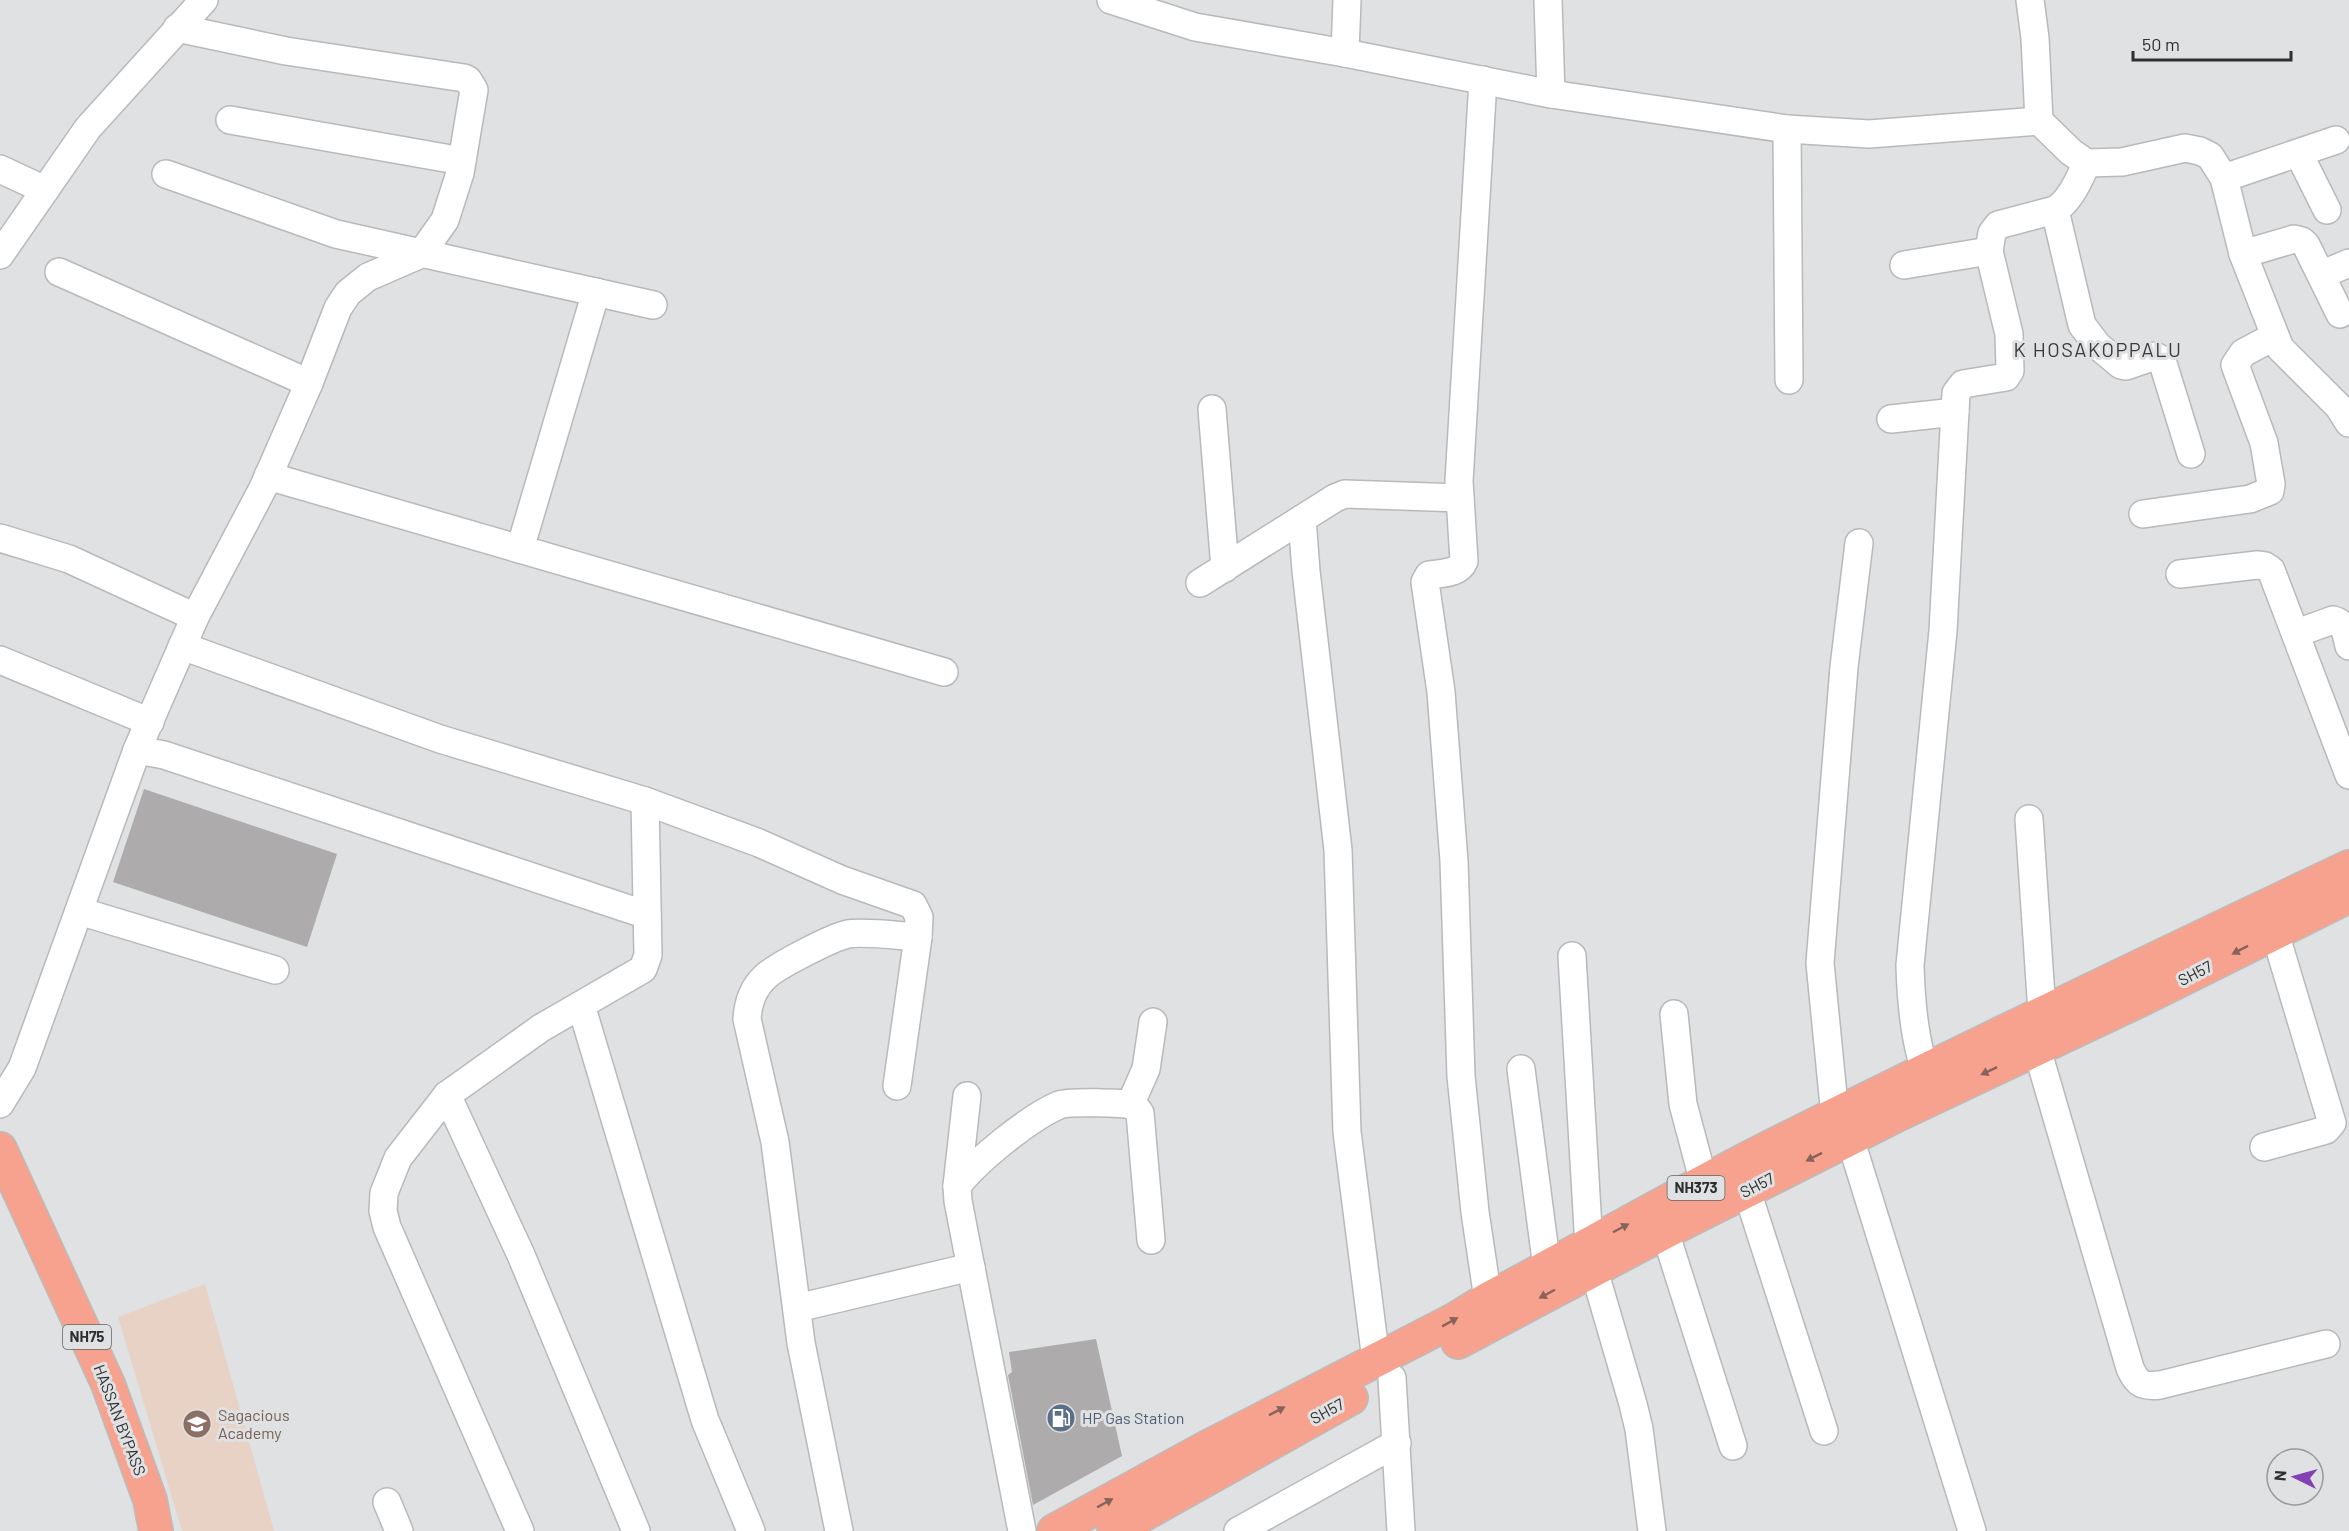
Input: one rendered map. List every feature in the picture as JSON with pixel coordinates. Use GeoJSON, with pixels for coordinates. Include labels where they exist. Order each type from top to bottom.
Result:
{"type":"FeatureCollection","features":[{"type":"Feature","properties":{"kind":"highway","name":"NH373"},"geometry":{"type":"LineString","coordinates":[[1053,1531],[1204,1449],[1384,1369],[1488,1299],[1547,1268],[1591,1258],[1704,1183],[1776,1144],[1843,1127],[1930,1084],[2042,1011],[2349,867]]}},
{"type":"Feature","properties":{"kind":"highway","name":"SH57"},"geometry":{"type":"LineString","coordinates":[[1930,1084],[2037,1049],[2349,896]]}},
{"type":"Feature","properties":{"kind":"highway","name":"SH57"},"geometry":{"type":"LineString","coordinates":[[1114,1531],[1329,1409],[1384,1369],[1591,1258],[1665,1232],[1747,1191],[1843,1127]]}},
{"type":"Feature","properties":{"kind":"highway","name":"HASSAN BYPASS"},"geometry":{"type":"LineString","coordinates":[[0,1149],[108,1384],[150,1500],[156,1531]]}},
{"type":"Feature","properties":{"kind":"street"},"geometry":{"type":"LineString","coordinates":[[0,255],[88,128],[204,0]]}},
{"type":"Feature","properties":{"kind":"street"},"geometry":{"type":"LineString","coordinates":[[1112,0],[1195,27],[1345,53],[1551,94],[1787,129],[1869,134],[2039,121]]}},
{"type":"Feature","properties":{"kind":"street"},"geometry":{"type":"LineString","coordinates":[[1345,53],[1347,0]]}},
{"type":"Feature","properties":{"kind":"street"},"geometry":{"type":"LineString","coordinates":[[1548,0],[1551,94]]}},
{"type":"Feature","properties":{"kind":"street"},"geometry":{"type":"LineString","coordinates":[[2031,0],[2039,121],[2070,152],[2087,163],[2121,162],[2185,148],[2210,156],[2224,178],[2243,254],[2284,354],[2346,410]]}},
{"type":"Feature","properties":{"kind":"street"},"geometry":{"type":"LineString","coordinates":[[0,1104],[22,1068],[137,750],[195,617],[268,476],[309,383],[338,308],[348,293],[368,277],[421,254],[445,220],[462,161],[474,90],[468,80],[286,51],[177,28]]}},
{"type":"Feature","properties":{"kind":"street"},"geometry":{"type":"LineString","coordinates":[[1483,80],[1458,481],[1464,561],[1457,570],[1429,575],[1425,582],[1441,692],[1454,850],[1461,1076],[1475,1212],[1488,1299]]}},
{"type":"Feature","properties":{"kind":"street"},"geometry":{"type":"LineString","coordinates":[[230,120],[462,161]]}},
{"type":"Feature","properties":{"kind":"street"},"geometry":{"type":"LineString","coordinates":[[1787,129],[1789,380]]}},
{"type":"Feature","properties":{"kind":"street"},"geometry":{"type":"LineString","coordinates":[[2224,178],[2336,140]]}},
{"type":"Feature","properties":{"kind":"street"},"geometry":{"type":"LineString","coordinates":[[2299,154],[2327,210]]}},
{"type":"Feature","properties":{"kind":"street"},"geometry":{"type":"LineString","coordinates":[[1930,1084],[1911,997],[1910,965],[1943,631],[1956,393],[1963,384],[2006,377],[2010,371],[2009,334],[1989,251],[1992,233],[1998,225],[2055,210],[2071,194],[2087,163]]}},
{"type":"Feature","properties":{"kind":"street"},"geometry":{"type":"LineString","coordinates":[[0,169],[45,190]]}},
{"type":"Feature","properties":{"kind":"street"},"geometry":{"type":"LineString","coordinates":[[166,174],[336,234],[653,305]]}},
{"type":"Feature","properties":{"kind":"street"},"geometry":{"type":"LineString","coordinates":[[2055,210],[2082,325],[2098,346],[2121,365],[2126,366],[2155,356],[2162,360],[2191,454]]}},
{"type":"Feature","properties":{"kind":"street"},"geometry":{"type":"LineString","coordinates":[[2243,254],[2294,239],[2302,241],[2340,314]]}},
{"type":"Feature","properties":{"kind":"street"},"geometry":{"type":"LineString","coordinates":[[1904,265],[1989,251]]}},
{"type":"Feature","properties":{"kind":"street"},"geometry":{"type":"LineString","coordinates":[[2321,274],[2349,263]]}},
{"type":"Feature","properties":{"kind":"street"},"geometry":{"type":"LineString","coordinates":[[59,272],[309,383]]}},
{"type":"Feature","properties":{"kind":"street"},"geometry":{"type":"LineString","coordinates":[[520,549],[596,292]]}},
{"type":"Feature","properties":{"kind":"street"},"geometry":{"type":"LineString","coordinates":[[2143,514],[2250,499],[2270,491],[2271,484],[2264,444],[2235,365],[2243,353],[2275,336]]}},
{"type":"Feature","properties":{"kind":"street"},"geometry":{"type":"LineString","coordinates":[[1212,409],[1225,568]]}},
{"type":"Feature","properties":{"kind":"street"},"geometry":{"type":"LineString","coordinates":[[1891,419],[1955,412]]}},
{"type":"Feature","properties":{"kind":"street"},"geometry":{"type":"LineString","coordinates":[[268,476],[944,672]]}},
{"type":"Feature","properties":{"kind":"street"},"geometry":{"type":"LineString","coordinates":[[1200,583],[1345,494],[1460,498]]}},
{"type":"Feature","properties":{"kind":"street"},"geometry":{"type":"LineString","coordinates":[[1302,519],[1338,849],[1347,1132],[1397,1443],[1401,1531]]}},
{"type":"Feature","properties":{"kind":"street"},"geometry":{"type":"LineString","coordinates":[[0,538],[69,559],[195,617]]}},
{"type":"Feature","properties":{"kind":"street"},"geometry":{"type":"LineString","coordinates":[[1859,543],[1844,667],[1820,963],[1843,1127],[1972,1531]]}},
{"type":"Feature","properties":{"kind":"street"},"geometry":{"type":"LineString","coordinates":[[2180,574],[2265,566],[2271,570],[2297,633],[2349,775]]}},
{"type":"Feature","properties":{"kind":"street"},"geometry":{"type":"LineString","coordinates":[[2297,633],[2333,620],[2340,622],[2348,638]]}},
{"type":"Feature","properties":{"kind":"street"},"geometry":{"type":"LineString","coordinates":[[182,646],[440,739],[645,801],[759,843],[842,880],[913,905],[919,917],[918,937],[897,1086]]}},
{"type":"Feature","properties":{"kind":"street"},"geometry":{"type":"LineString","coordinates":[[0,660],[150,722]]}},
{"type":"Feature","properties":{"kind":"street"},"geometry":{"type":"LineString","coordinates":[[137,750],[164,755],[647,915]]}},
{"type":"Feature","properties":{"kind":"street"},"geometry":{"type":"LineString","coordinates":[[520,1531],[392,1238],[383,1211],[384,1193],[398,1158],[447,1095],[541,1028],[643,969],[648,955],[645,801]]}},
{"type":"Feature","properties":{"kind":"street"},"geometry":{"type":"LineString","coordinates":[[2029,819],[2042,1011]]}},
{"type":"Feature","properties":{"kind":"street"},"geometry":{"type":"LineString","coordinates":[[79,911],[275,970]]}},
{"type":"Feature","properties":{"kind":"street"},"geometry":{"type":"LineString","coordinates":[[2264,1148],[2326,1131],[2332,1123],[2275,933]]}},
{"type":"Feature","properties":{"kind":"street"},"geometry":{"type":"LineString","coordinates":[[839,1531],[801,1343],[775,1142],[747,1018],[752,993],[765,976],[821,944],[849,934],[918,937]]}},
{"type":"Feature","properties":{"kind":"street"},"geometry":{"type":"LineString","coordinates":[[1572,956],[1591,1258],[1633,1404],[1652,1531]]}},
{"type":"Feature","properties":{"kind":"street"},"geometry":{"type":"LineString","coordinates":[[581,1005],[705,1420],[751,1531]]}},
{"type":"Feature","properties":{"kind":"street"},"geometry":{"type":"LineString","coordinates":[[1674,1014],[1683,1104],[1704,1183]]}},
{"type":"Feature","properties":{"kind":"street"},"geometry":{"type":"LineString","coordinates":[[1130,1105],[1146,1069],[1153,1022]]}},
{"type":"Feature","properties":{"kind":"street"},"geometry":{"type":"LineString","coordinates":[[2037,1049],[2135,1380],[2146,1386],[2160,1385],[2326,1344]]}},
{"type":"Feature","properties":{"kind":"street"},"geometry":{"type":"LineString","coordinates":[[1521,1069],[1531,1162],[1547,1268]]}},
{"type":"Feature","properties":{"kind":"street"},"geometry":{"type":"LineString","coordinates":[[447,1095],[521,1255],[636,1531]]}},
{"type":"Feature","properties":{"kind":"street"},"geometry":{"type":"LineString","coordinates":[[967,1096],[957,1186],[958,1201],[1022,1531]]}},
{"type":"Feature","properties":{"kind":"street"},"geometry":{"type":"LineString","coordinates":[[957,1186],[967,1173],[1023,1126],[1061,1104],[1130,1105],[1137,1108],[1140,1113],[1151,1240]]}},
{"type":"Feature","properties":{"kind":"street"},"geometry":{"type":"LineString","coordinates":[[1747,1191],[1824,1431]]}},
{"type":"Feature","properties":{"kind":"street"},"geometry":{"type":"LineString","coordinates":[[1665,1232],[1733,1446]]}},
{"type":"Feature","properties":{"kind":"street"},"geometry":{"type":"LineString","coordinates":[[797,1308],[971,1267]]}},
{"type":"Feature","properties":{"kind":"street"},"geometry":{"type":"LineString","coordinates":[[1238,1531],[1397,1443]]}},
{"type":"Feature","properties":{"kind":"street"},"geometry":{"type":"LineString","coordinates":[[387,1502],[399,1531]]}},
{"type":"Feature","properties":{"kind":"shaded area","name":"Sagacious Academy"},"geometry":{"type":"Polygon","coordinates":[[[205,1284],[274,1531],[182,1531],[118,1317],[205,1284]]]}},
{"type":"Feature","properties":{"kind":"building"},"geometry":{"type":"Polygon","coordinates":[[[144,789],[337,854],[307,947],[113,882],[144,789]]]}},
{"type":"Feature","properties":{"kind":"building","name":"HP Gas Station"},"geometry":{"type":"Polygon","coordinates":[[[1096,1339],[1122,1456],[1033,1505],[1008,1375],[1012,1372],[1009,1352],[1096,1339]]]}},
{"type":"Feature","properties":{"kind":"place","name":"HP Gas Station"},"geometry":{"type":"Point","coordinates":[1061,1418]}},
{"type":"Feature","properties":{"kind":"place","name":"Sagacious Academy"},"geometry":{"type":"Point","coordinates":[197,1424]}},
{"type":"Feature","properties":{"kind":"district","name":"K HOSAKOPPALU"},"geometry":{"type":"Point","coordinates":[2098,350]}}]}
